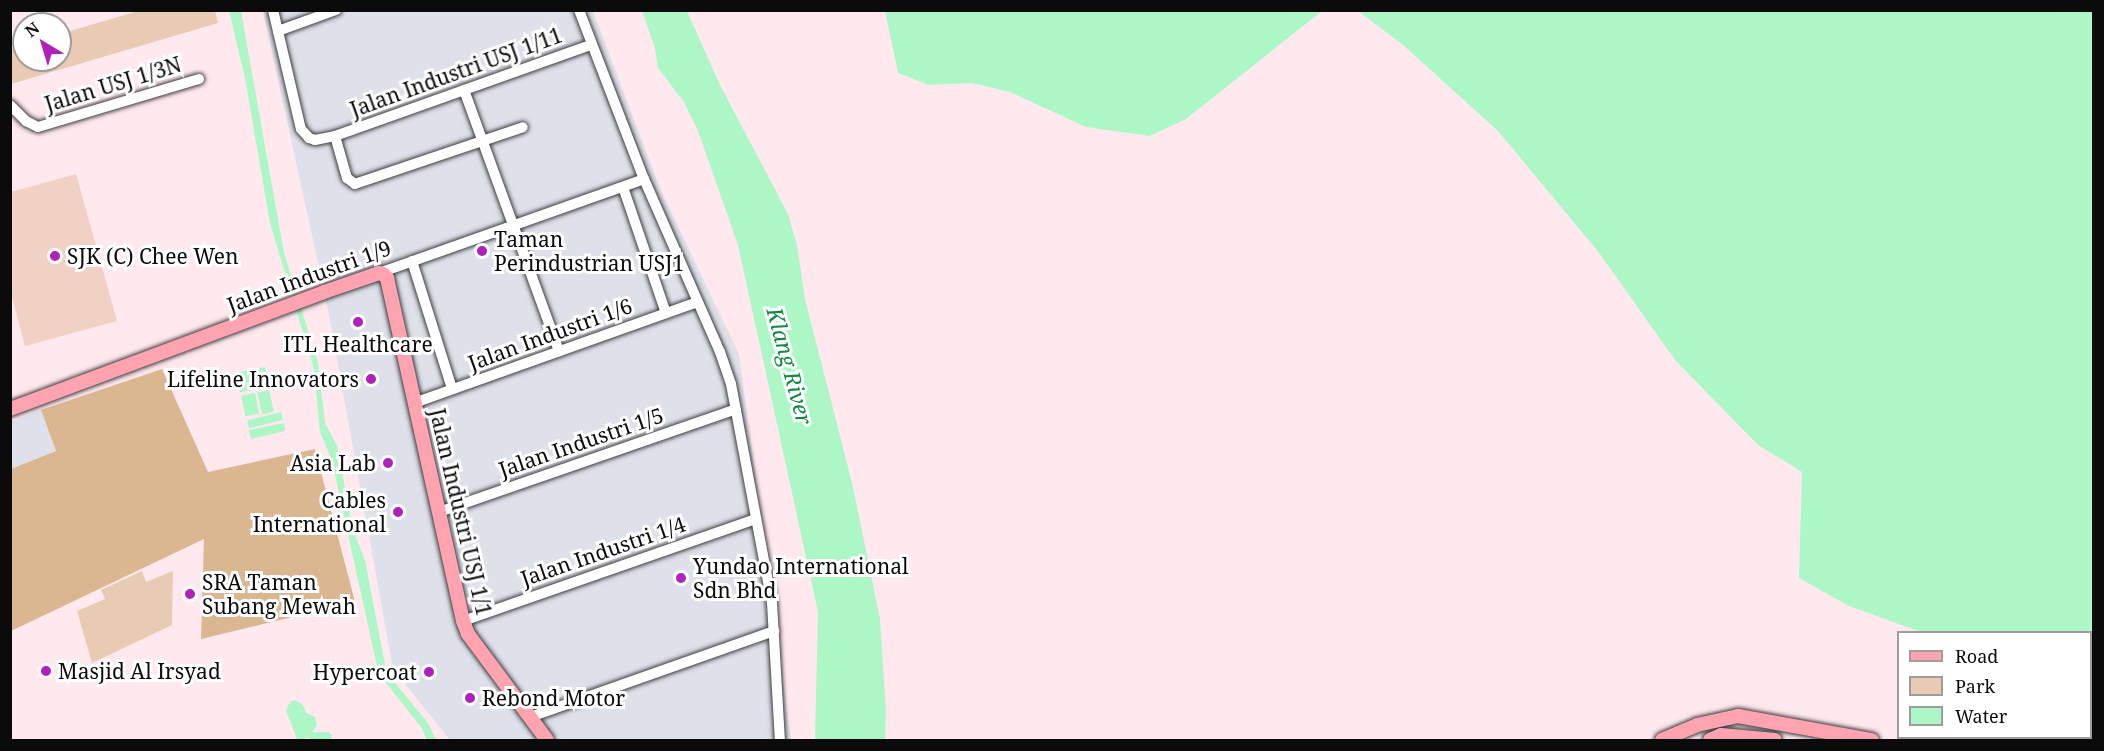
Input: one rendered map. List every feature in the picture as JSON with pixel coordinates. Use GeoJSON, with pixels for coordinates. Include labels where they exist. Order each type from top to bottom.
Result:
{"type":"FeatureCollection","features":[{"type":"Feature","properties":{"kind":"street"},"geometry":{"type":"LineString","coordinates":[[273,10],[301,129],[309,138],[315,140],[335,136],[347,178],[355,184],[523,127]]}},
{"type":"Feature","properties":{"kind":"street"},"geometry":{"type":"LineString","coordinates":[[278,31],[336,10]]}},
{"type":"Feature","properties":{"kind":"street"},"geometry":{"type":"LineString","coordinates":[[579,10],[644,179],[720,352],[736,409],[772,603],[780,738]]}},
{"type":"Feature","properties":{"kind":"street","name":"Jalan Industri USJ 1/11"},"geometry":{"type":"LineString","coordinates":[[335,136],[591,45]]}},
{"type":"Feature","properties":{"kind":"street","name":"Jalan USJ 1/3N"},"geometry":{"type":"LineString","coordinates":[[10,105],[26,122],[38,127],[198,79]]}},
{"type":"Feature","properties":{"kind":"street"},"geometry":{"type":"LineString","coordinates":[[464,90],[559,351]]}},
{"type":"Feature","properties":{"kind":"street","name":"Jalan Industri 1/9"},"geometry":{"type":"LineString","coordinates":[[10,409],[297,302],[644,179]]}},
{"type":"Feature","properties":{"kind":"street"},"geometry":{"type":"LineString","coordinates":[[623,187],[666,313]]}},
{"type":"Feature","properties":{"kind":"street"},"geometry":{"type":"LineString","coordinates":[[412,261],[452,389]]}},
{"type":"Feature","properties":{"kind":"street","name":"Jalan Industri USJ 1/1"},"geometry":{"type":"LineString","coordinates":[[379,273],[387,278],[463,621],[468,634],[547,741]]}},
{"type":"Feature","properties":{"kind":"street","name":"Jalan Industri 1/6"},"geometry":{"type":"LineString","coordinates":[[414,403],[698,302]]}},
{"type":"Feature","properties":{"kind":"street","name":"Jalan Industri 1/5"},"geometry":{"type":"LineString","coordinates":[[439,512],[736,409]]}},
{"type":"Feature","properties":{"kind":"street","name":"Jalan Industri 1/4"},"geometry":{"type":"LineString","coordinates":[[463,621],[756,519]]}},
{"type":"Feature","properties":{"kind":"street"},"geometry":{"type":"LineString","coordinates":[[530,717],[774,631]]}},
{"type":"Feature","properties":{"kind":"street"},"geometry":{"type":"LineString","coordinates":[[1662,741],[1697,725],[1738,716],[1872,741]]}},
{"type":"Feature","properties":{"kind":"street"},"geometry":{"type":"LineString","coordinates":[[1710,741],[1721,735],[1775,741]]}},
{"type":"Feature","properties":{"kind":"shaded area"},"geometry":{"type":"Polygon","coordinates":[[[263,11],[593,11],[661,191],[739,354],[791,740],[450,740],[393,669],[327,304],[263,11]]]}},
{"type":"Feature","properties":{"kind":"shaded area","name":"SJK (C) Chee Wen"},"geometry":{"type":"Polygon","coordinates":[[[76,174],[117,321],[25,346],[11,293],[11,192],[76,174]]]}},
{"type":"Feature","properties":{"kind":"shaded area"},"geometry":{"type":"Polygon","coordinates":[[[162,369],[208,472],[315,449],[355,602],[201,639],[204,539],[11,631],[11,469],[56,451],[41,410],[162,369]]]}},
{"type":"Feature","properties":{"kind":"shaded area"},"geometry":{"type":"Polygon","coordinates":[[[41,410],[56,451],[11,469],[11,422],[41,410]]]}},
{"type":"Feature","properties":{"kind":"green space"},"geometry":{"type":"Polygon","coordinates":[[[138,11],[215,11],[218,23],[72,66],[72,30],[138,11]]]}},
{"type":"Feature","properties":{"kind":"green space"},"geometry":{"type":"Polygon","coordinates":[[[11,49],[12,72],[52,72],[11,84],[11,49]]]}},
{"type":"Feature","properties":{"kind":"green space"},"geometry":{"type":"Polygon","coordinates":[[[142,571],[146,582],[173,571],[172,625],[92,663],[77,611],[105,599],[101,590],[142,571]]]}},
{"type":"Feature","properties":{"kind":"water"},"geometry":{"type":"Polygon","coordinates":[[[885,10],[1322,11],[1186,119],[1150,136],[1086,127],[1010,92],[972,83],[929,85],[898,73],[885,10]]]}},
{"type":"Feature","properties":{"kind":"water"},"geometry":{"type":"Polygon","coordinates":[[[229,11],[241,11],[284,253],[318,363],[325,423],[337,446],[353,530],[365,560],[385,665],[391,678],[428,723],[436,740],[427,740],[421,727],[383,679],[377,666],[332,461],[320,432],[314,369],[270,223],[245,78],[229,11]]]}},
{"type":"Feature","properties":{"kind":"water","name":"Klang River"},"geometry":{"type":"Polygon","coordinates":[[[642,11],[687,11],[720,85],[788,214],[797,245],[805,299],[853,487],[880,619],[886,712],[885,740],[815,740],[818,612],[738,245],[698,131],[684,102],[658,68],[655,48],[642,11]]]}},
{"type":"Feature","properties":{"kind":"water"},"geometry":{"type":"Polygon","coordinates":[[[1358,11],[2093,11],[2093,666],[2092,631],[1918,631],[1849,606],[1799,578],[1802,472],[1758,445],[1675,360],[1600,254],[1498,131],[1402,44],[1358,11]]]}},
{"type":"Feature","properties":{"kind":"water"},"geometry":{"type":"Polygon","coordinates":[[[265,367],[269,387],[256,389],[252,369],[265,367]]]}},
{"type":"Feature","properties":{"kind":"water"},"geometry":{"type":"Polygon","coordinates":[[[249,370],[253,390],[240,392],[236,372],[249,370]]]}},
{"type":"Feature","properties":{"kind":"water"},"geometry":{"type":"Polygon","coordinates":[[[269,390],[274,411],[262,414],[257,393],[269,390]]]}},
{"type":"Feature","properties":{"kind":"water"},"geometry":{"type":"Polygon","coordinates":[[[255,393],[259,414],[245,416],[241,396],[255,393]]]}},
{"type":"Feature","properties":{"kind":"water"},"geometry":{"type":"Polygon","coordinates":[[[281,412],[283,420],[249,428],[247,420],[281,412]]]}},
{"type":"Feature","properties":{"kind":"water"},"geometry":{"type":"Polygon","coordinates":[[[284,423],[285,431],[251,439],[249,430],[284,423]]]}},
{"type":"Feature","properties":{"kind":"water"},"geometry":{"type":"Polygon","coordinates":[[[295,700],[303,705],[306,713],[315,717],[317,725],[312,732],[328,732],[332,735],[331,740],[310,740],[308,737],[302,740],[297,739],[286,710],[290,702],[295,700]]]}},
{"type":"Feature","properties":{"kind":"place","name":"Taman Perindustrian USJ1"},"geometry":{"type":"Point","coordinates":[482,251]}},
{"type":"Feature","properties":{"kind":"place","name":"SJK (C) Chee Wen"},"geometry":{"type":"Point","coordinates":[55,256]}},
{"type":"Feature","properties":{"kind":"place","name":"ITL Healthcare"},"geometry":{"type":"Point","coordinates":[358,322]}},
{"type":"Feature","properties":{"kind":"place","name":"Lifeline Innovators"},"geometry":{"type":"Point","coordinates":[371,379]}},
{"type":"Feature","properties":{"kind":"place","name":"Asia Lab"},"geometry":{"type":"Point","coordinates":[388,463]}},
{"type":"Feature","properties":{"kind":"place","name":"Cables International"},"geometry":{"type":"Point","coordinates":[398,512]}},
{"type":"Feature","properties":{"kind":"place","name":"Yundao International Sdn Bhd"},"geometry":{"type":"Point","coordinates":[681,578]}},
{"type":"Feature","properties":{"kind":"place","name":"SRA Taman Subang Mewah"},"geometry":{"type":"Point","coordinates":[190,594]}},
{"type":"Feature","properties":{"kind":"place","name":"Masjid Al Irsyad"},"geometry":{"type":"Point","coordinates":[46,671]}},
{"type":"Feature","properties":{"kind":"place","name":"Hypercoat"},"geometry":{"type":"Point","coordinates":[429,672]}},
{"type":"Feature","properties":{"kind":"place","name":"Rebond Motor"},"geometry":{"type":"Point","coordinates":[470,698]}}]}
